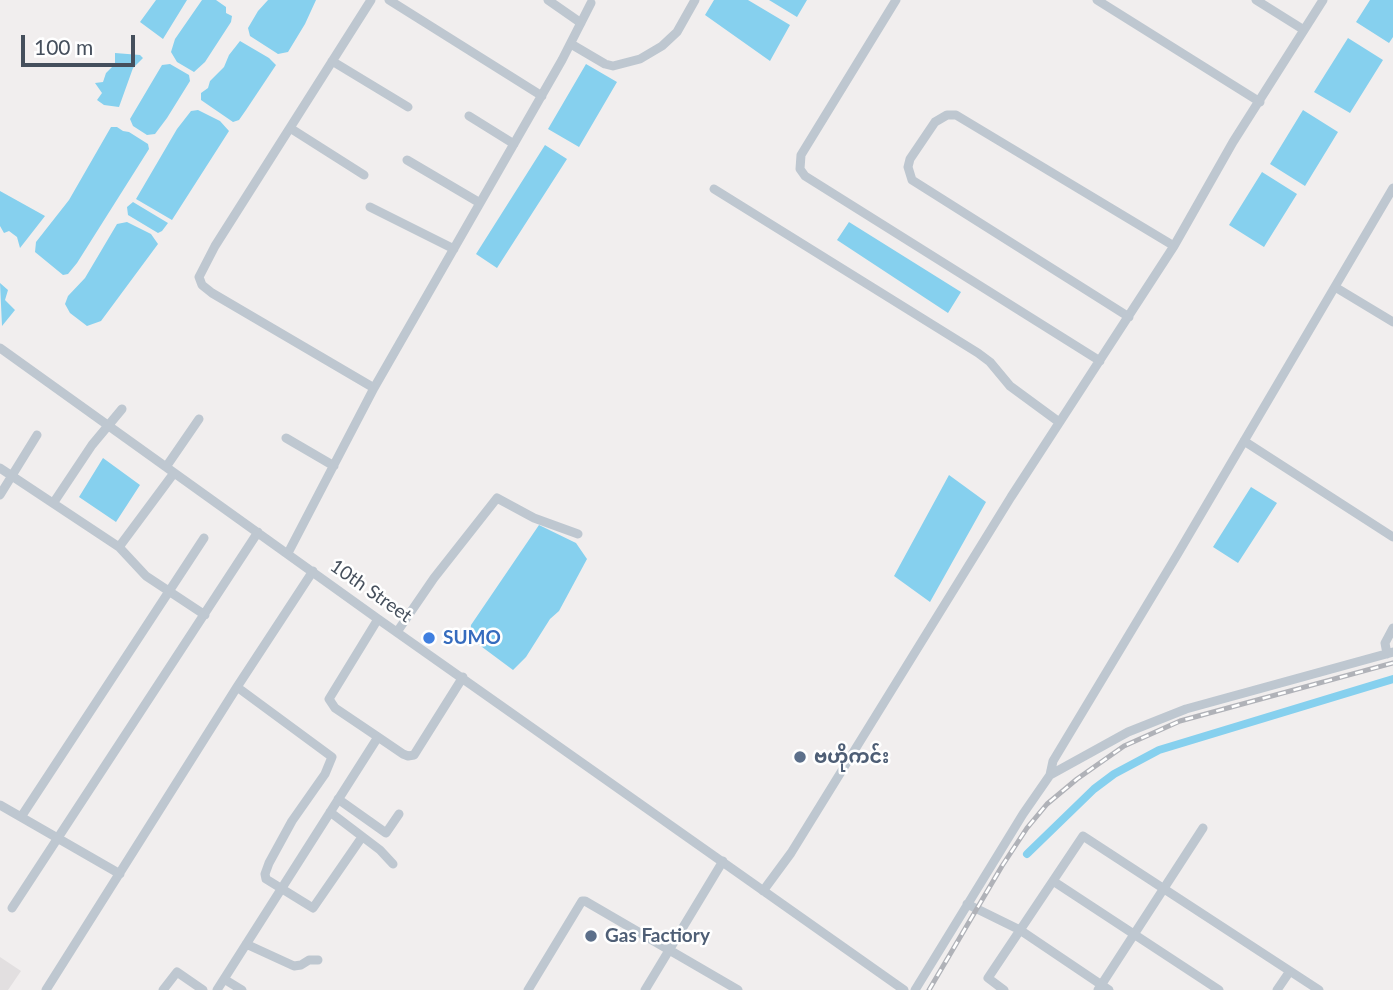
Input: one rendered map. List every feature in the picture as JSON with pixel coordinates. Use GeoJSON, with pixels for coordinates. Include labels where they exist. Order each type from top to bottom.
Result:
{"type":"FeatureCollection","features":[{"type":"Feature","properties":{"kind":"street"},"geometry":{"type":"LineString","coordinates":[[371,0],[203,265],[199,277],[212,293],[374,388]]}},
{"type":"Feature","properties":{"kind":"street"},"geometry":{"type":"LineString","coordinates":[[389,0],[542,96]]}},
{"type":"Feature","properties":{"kind":"street"},"geometry":{"type":"LineString","coordinates":[[548,0],[581,23]]}},
{"type":"Feature","properties":{"kind":"street"},"geometry":{"type":"LineString","coordinates":[[571,44],[612,66],[640,59],[662,46],[677,32],[695,0]]}},
{"type":"Feature","properties":{"kind":"street"},"geometry":{"type":"LineString","coordinates":[[896,0],[801,155],[800,169],[805,176],[1100,360]]}},
{"type":"Feature","properties":{"kind":"street"},"geometry":{"type":"LineString","coordinates":[[1097,0],[1260,102]]}},
{"type":"Feature","properties":{"kind":"street"},"geometry":{"type":"LineString","coordinates":[[1255,0],[1304,30]]}},
{"type":"Feature","properties":{"kind":"street"},"geometry":{"type":"LineString","coordinates":[[763,891],[791,853],[1059,422],[1174,246],[1233,142],[1323,0]]}},
{"type":"Feature","properties":{"kind":"street"},"geometry":{"type":"LineString","coordinates":[[288,553],[374,388],[542,96],[591,3]]}},
{"type":"Feature","properties":{"kind":"street"},"geometry":{"type":"LineString","coordinates":[[332,61],[408,107]]}},
{"type":"Feature","properties":{"kind":"street"},"geometry":{"type":"LineString","coordinates":[[1129,317],[912,180],[908,167],[910,159],[935,122],[947,115],[956,115],[1174,246]]}},
{"type":"Feature","properties":{"kind":"street"},"geometry":{"type":"LineString","coordinates":[[469,116],[514,145]]}},
{"type":"Feature","properties":{"kind":"street"},"geometry":{"type":"LineString","coordinates":[[290,128],[365,175]]}},
{"type":"Feature","properties":{"kind":"street"},"geometry":{"type":"LineString","coordinates":[[407,160],[480,203]]}},
{"type":"Feature","properties":{"kind":"street"},"geometry":{"type":"LineString","coordinates":[[919,989],[967,904],[1050,775],[1053,761],[1393,188]]}},
{"type":"Feature","properties":{"kind":"street"},"geometry":{"type":"LineString","coordinates":[[713,189],[978,353],[990,362],[1010,386],[1059,422]]}},
{"type":"Feature","properties":{"kind":"street"},"geometry":{"type":"LineString","coordinates":[[370,207],[454,249]]}},
{"type":"Feature","properties":{"kind":"street"},"geometry":{"type":"LineString","coordinates":[[1335,286],[1393,321]]}},
{"type":"Feature","properties":{"kind":"street","name":"10th Street"},"geometry":{"type":"LineString","coordinates":[[0,348],[904,990]]}},
{"type":"Feature","properties":{"kind":"street"},"geometry":{"type":"LineString","coordinates":[[54,502],[85,454],[122,409]]}},
{"type":"Feature","properties":{"kind":"street"},"geometry":{"type":"LineString","coordinates":[[119,547],[170,470],[199,419]]}},
{"type":"Feature","properties":{"kind":"street"},"geometry":{"type":"LineString","coordinates":[[0,495],[37,435]]}},
{"type":"Feature","properties":{"kind":"street"},"geometry":{"type":"LineString","coordinates":[[286,438],[334,466]]}},
{"type":"Feature","properties":{"kind":"street"},"geometry":{"type":"LineString","coordinates":[[1244,441],[1393,537]]}},
{"type":"Feature","properties":{"kind":"street"},"geometry":{"type":"LineString","coordinates":[[0,468],[119,547],[142,573],[205,615]]}},
{"type":"Feature","properties":{"kind":"street"},"geometry":{"type":"LineString","coordinates":[[397,632],[434,578],[497,498],[534,518],[578,534]]}},
{"type":"Feature","properties":{"kind":"street"},"geometry":{"type":"LineString","coordinates":[[12,908],[258,532]]}},
{"type":"Feature","properties":{"kind":"street"},"geometry":{"type":"LineString","coordinates":[[21,817],[204,538]]}},
{"type":"Feature","properties":{"kind":"street"},"geometry":{"type":"LineString","coordinates":[[46,990],[313,571]]}},
{"type":"Feature","properties":{"kind":"street"},"geometry":{"type":"LineString","coordinates":[[378,619],[329,699],[335,708],[402,754],[414,755],[463,677]]}},
{"type":"Feature","properties":{"kind":"street"},"geometry":{"type":"LineString","coordinates":[[1050,775],[1128,732],[1186,709],[1390,653],[1385,643],[1393,628]]}},
{"type":"Feature","properties":{"kind":"street"},"geometry":{"type":"LineString","coordinates":[[237,687],[332,757],[325,774],[292,821],[265,870],[266,879],[313,908],[362,837]]}},
{"type":"Feature","properties":{"kind":"street"},"geometry":{"type":"LineString","coordinates":[[217,990],[378,737]]}},
{"type":"Feature","properties":{"kind":"street"},"geometry":{"type":"LineString","coordinates":[[338,799],[386,833],[399,814]]}},
{"type":"Feature","properties":{"kind":"street"},"geometry":{"type":"LineString","coordinates":[[0,805],[120,874]]}},
{"type":"Feature","properties":{"kind":"street"},"geometry":{"type":"LineString","coordinates":[[330,813],[380,850],[393,864]]}},
{"type":"Feature","properties":{"kind":"street"},"geometry":{"type":"LineString","coordinates":[[967,904],[1020,930],[1103,988],[1134,934],[1203,828]]}},
{"type":"Feature","properties":{"kind":"street"},"geometry":{"type":"LineString","coordinates":[[1004,990],[988,978],[1083,836],[1319,990]]}},
{"type":"Feature","properties":{"kind":"street"},"geometry":{"type":"LineString","coordinates":[[645,990],[723,861]]}},
{"type":"Feature","properties":{"kind":"street"},"geometry":{"type":"LineString","coordinates":[[1053,881],[1219,990]]}},
{"type":"Feature","properties":{"kind":"street"},"geometry":{"type":"LineString","coordinates":[[528,990],[582,901],[738,990]]}},
{"type":"Feature","properties":{"kind":"street"},"geometry":{"type":"LineString","coordinates":[[246,944],[294,965],[318,960]]}},
{"type":"Feature","properties":{"kind":"street"},"geometry":{"type":"LineString","coordinates":[[1277,990],[1290,971]]}},
{"type":"Feature","properties":{"kind":"street"},"geometry":{"type":"LineString","coordinates":[[163,990],[177,972],[203,990]]}},
{"type":"Feature","properties":{"kind":"street"},"geometry":{"type":"LineString","coordinates":[[223,979],[243,990]]}},
{"type":"Feature","properties":{"kind":"shaded area"},"geometry":{"type":"Polygon","coordinates":[[[0,957],[21,971],[8,990],[0,990],[0,957]]]}},
{"type":"Feature","properties":{"kind":"water"},"geometry":{"type":"Polygon","coordinates":[[[156,0],[187,0],[163,39],[140,22],[156,0]]]}},
{"type":"Feature","properties":{"kind":"water"},"geometry":{"type":"Polygon","coordinates":[[[202,0],[216,0],[226,7],[226,13],[232,16],[231,22],[205,62],[194,72],[177,62],[171,52],[175,39],[202,0]]]}},
{"type":"Feature","properties":{"kind":"water"},"geometry":{"type":"Polygon","coordinates":[[[268,0],[316,0],[288,52],[278,54],[250,36],[248,28],[268,0]]]}},
{"type":"Feature","properties":{"kind":"water"},"geometry":{"type":"Polygon","coordinates":[[[714,0],[748,0],[790,25],[770,61],[705,15],[714,0]]]}},
{"type":"Feature","properties":{"kind":"water"},"geometry":{"type":"Polygon","coordinates":[[[769,0],[807,0],[797,17],[769,0]]]}},
{"type":"Feature","properties":{"kind":"water"},"geometry":{"type":"Polygon","coordinates":[[[1370,0],[1393,0],[1393,37],[1389,43],[1356,22],[1370,0]]]}},
{"type":"Feature","properties":{"kind":"water"},"geometry":{"type":"Polygon","coordinates":[[[1348,38],[1383,60],[1350,113],[1314,92],[1348,38]]]}},
{"type":"Feature","properties":{"kind":"water"},"geometry":{"type":"Polygon","coordinates":[[[240,41],[276,65],[239,120],[233,122],[201,100],[201,93],[224,67],[240,41]]]}},
{"type":"Feature","properties":{"kind":"water"},"geometry":{"type":"Polygon","coordinates":[[[115,53],[140,55],[143,58],[133,68],[119,107],[104,105],[97,100],[102,93],[95,83],[103,82],[106,73],[115,64],[115,53]]]}},
{"type":"Feature","properties":{"kind":"water"},"geometry":{"type":"Polygon","coordinates":[[[170,64],[189,75],[190,81],[155,134],[147,135],[133,126],[130,119],[162,65],[170,64]]]}},
{"type":"Feature","properties":{"kind":"water"},"geometry":{"type":"Polygon","coordinates":[[[586,64],[617,82],[579,147],[548,129],[586,64]]]}},
{"type":"Feature","properties":{"kind":"water"},"geometry":{"type":"Polygon","coordinates":[[[198,110],[220,121],[229,131],[172,220],[136,199],[177,129],[191,111],[198,110]]]}},
{"type":"Feature","properties":{"kind":"water"},"geometry":{"type":"Polygon","coordinates":[[[1303,110],[1338,132],[1305,186],[1270,164],[1303,110]]]}},
{"type":"Feature","properties":{"kind":"water"},"geometry":{"type":"Polygon","coordinates":[[[111,127],[129,132],[148,144],[149,149],[77,263],[68,274],[63,275],[35,252],[36,242],[69,200],[111,127]]]}},
{"type":"Feature","properties":{"kind":"water"},"geometry":{"type":"Polygon","coordinates":[[[545,145],[567,159],[497,268],[476,254],[545,145]]]}},
{"type":"Feature","properties":{"kind":"water"},"geometry":{"type":"Polygon","coordinates":[[[1262,172],[1297,194],[1264,247],[1229,225],[1262,172]]]}},
{"type":"Feature","properties":{"kind":"water"},"geometry":{"type":"Polygon","coordinates":[[[0,191],[45,216],[20,248],[17,237],[9,231],[4,233],[0,226],[0,191]]]}},
{"type":"Feature","properties":{"kind":"water"},"geometry":{"type":"Polygon","coordinates":[[[133,202],[168,223],[162,231],[158,233],[128,215],[127,207],[133,202]]]}},
{"type":"Feature","properties":{"kind":"water"},"geometry":{"type":"Polygon","coordinates":[[[127,222],[151,234],[158,244],[101,321],[87,326],[70,313],[65,304],[68,296],[85,278],[117,224],[127,222]]]}},
{"type":"Feature","properties":{"kind":"water"},"geometry":{"type":"Polygon","coordinates":[[[849,222],[961,292],[948,313],[837,240],[849,222]]]}},
{"type":"Feature","properties":{"kind":"water"},"geometry":{"type":"Polygon","coordinates":[[[0,283],[8,290],[5,300],[15,310],[2,326],[0,283]]]}},
{"type":"Feature","properties":{"kind":"water"},"geometry":{"type":"Polygon","coordinates":[[[103,458],[140,485],[116,522],[79,497],[103,458]]]}},
{"type":"Feature","properties":{"kind":"water"},"geometry":{"type":"Polygon","coordinates":[[[949,475],[986,502],[930,602],[894,576],[949,475]]]}},
{"type":"Feature","properties":{"kind":"water"},"geometry":{"type":"Polygon","coordinates":[[[1251,487],[1277,503],[1238,563],[1213,547],[1251,487]]]}},
{"type":"Feature","properties":{"kind":"water"},"geometry":{"type":"Polygon","coordinates":[[[539,525],[576,543],[587,559],[559,611],[550,619],[526,657],[513,670],[470,638],[471,625],[539,525]]]}},
{"type":"Feature","properties":{"kind":"waterway"},"geometry":{"type":"LineString","coordinates":[[1027,854],[1094,789],[1114,774],[1159,750],[1393,679]]}},
{"type":"Feature","properties":{"kind":"railway"},"geometry":{"type":"LineString","coordinates":[[929,990],[1027,828],[1047,804],[1077,779],[1124,746],[1180,721],[1393,663]]}},
{"type":"Feature","properties":{"kind":"place","name":"SUMO"},"geometry":{"type":"Point","coordinates":[429,638]}},
{"type":"Feature","properties":{"kind":"place","name":"ဗဟိုကင်း"},"geometry":{"type":"Point","coordinates":[800,757]}},
{"type":"Feature","properties":{"kind":"place","name":"Gas Factiory"},"geometry":{"type":"Point","coordinates":[591,936]}}]}
